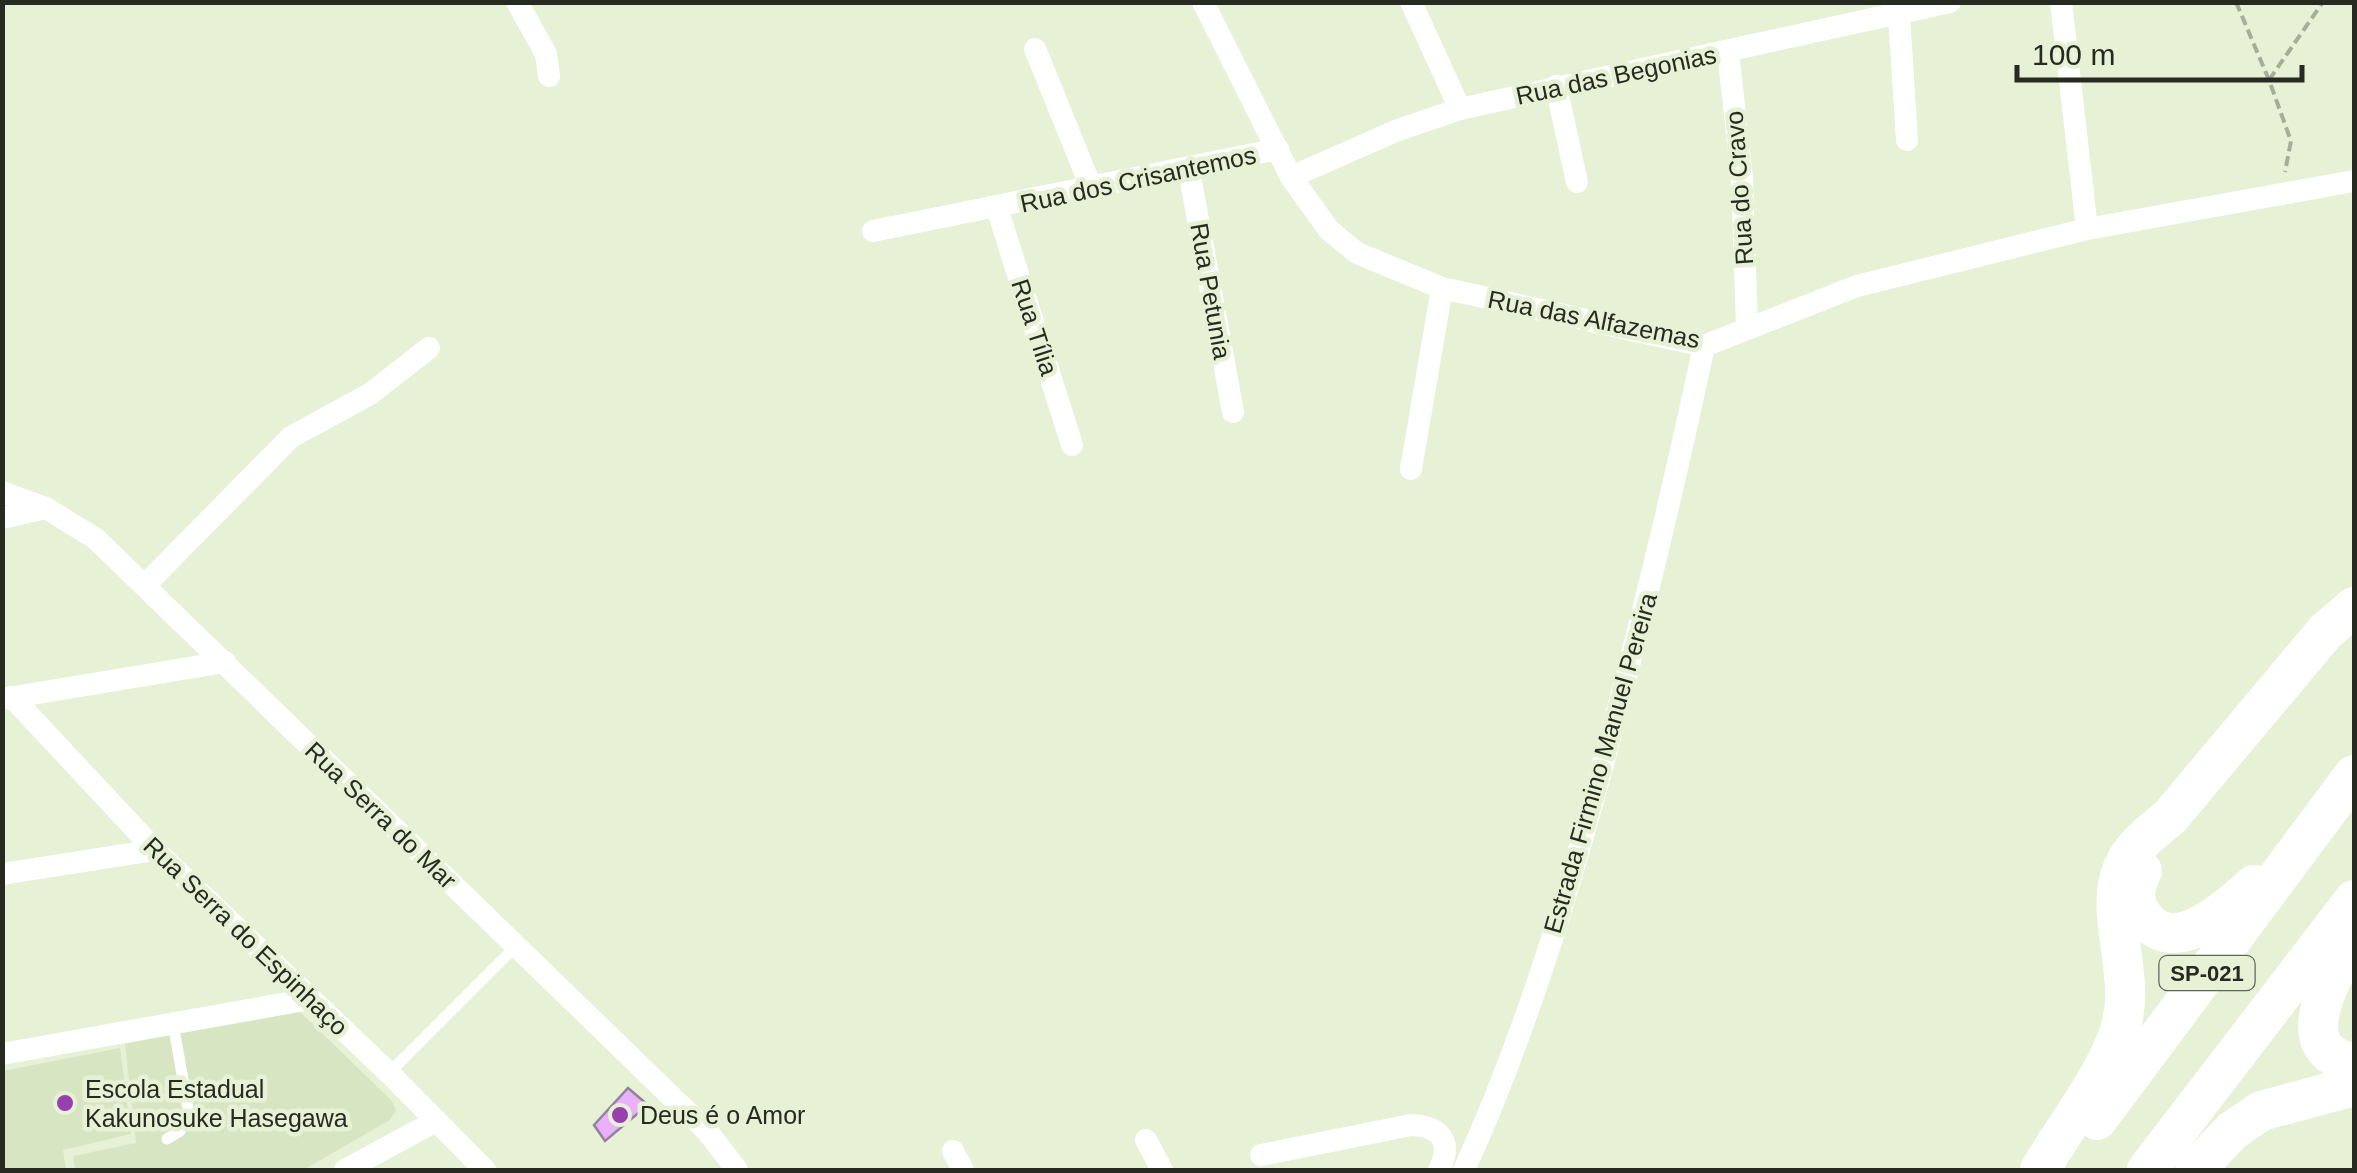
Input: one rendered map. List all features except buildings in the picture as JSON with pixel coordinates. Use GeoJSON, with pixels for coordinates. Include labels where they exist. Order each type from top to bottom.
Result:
{"type":"FeatureCollection","features":[{"type":"Feature","properties":{"kind":"highway"},"geometry":{"type":"LineString","coordinates":[[2040,1170],[2095,1082],[2119,1035],[2126,998],[2126,966],[2116,895],[2123,866],[2325,632],[2354,607]]}},
{"type":"Feature","properties":{"kind":"highway","name":"SP-021"},"geometry":{"type":"LineString","coordinates":[[2059,1170],[2354,775]]}},
{"type":"Feature","properties":{"kind":"highway"},"geometry":{"type":"LineString","coordinates":[[2170,816],[2134,887],[2138,910],[2151,927],[2172,933],[2198,928],[2220,915],[2313,832]]}},
{"type":"Feature","properties":{"kind":"highway","name":"SP-021"},"geometry":{"type":"LineString","coordinates":[[2148,1170],[2354,900]]}},
{"type":"Feature","properties":{"kind":"highway"},"geometry":{"type":"LineString","coordinates":[[2354,936],[2317,1015],[2318,1032],[2326,1048],[2342,1060],[2354,1063]]}},
{"type":"Feature","properties":{"kind":"highway"},"geometry":{"type":"LineString","coordinates":[[2195,1170],[2246,1119],[2275,1107],[2354,1086]]}},
{"type":"Feature","properties":{"kind":"street"},"geometry":{"type":"LineString","coordinates":[[517,2],[546,54],[548,76]]}},
{"type":"Feature","properties":{"kind":"street","name":"Rua das Alfazemas"},"geometry":{"type":"LineString","coordinates":[[1202,2],[1292,177],[1329,230],[1357,253],[1442,288],[1704,346],[1857,286],[2087,229],[2354,181]]}},
{"type":"Feature","properties":{"kind":"street"},"geometry":{"type":"LineString","coordinates":[[1412,2],[1460,109]]}},
{"type":"Feature","properties":{"kind":"street","name":"Rua das Begonias"},"geometry":{"type":"LineString","coordinates":[[1292,177],[1398,130],[1460,109],[1950,2]]}},
{"type":"Feature","properties":{"kind":"street"},"geometry":{"type":"LineString","coordinates":[[2062,2],[2087,229]]}},
{"type":"Feature","properties":{"kind":"street"},"geometry":{"type":"LineString","coordinates":[[1899,16],[1908,140]]}},
{"type":"Feature","properties":{"kind":"street"},"geometry":{"type":"LineString","coordinates":[[1035,48],[1091,187]]}},
{"type":"Feature","properties":{"kind":"street","name":"Rua do Cravo"},"geometry":{"type":"LineString","coordinates":[[1728,50],[1742,179],[1747,327]]}},
{"type":"Feature","properties":{"kind":"street"},"geometry":{"type":"LineString","coordinates":[[1556,86],[1577,182]]}},
{"type":"Feature","properties":{"kind":"street","name":"Rua dos Crisantemos"},"geometry":{"type":"LineString","coordinates":[[873,231],[1278,149]]}},
{"type":"Feature","properties":{"kind":"street","name":"Rua Petunia"},"geometry":{"type":"LineString","coordinates":[[1189,170],[1233,412]]}},
{"type":"Feature","properties":{"kind":"street","name":"Rua Tília"},"geometry":{"type":"LineString","coordinates":[[997,208],[1072,445]]}},
{"type":"Feature","properties":{"kind":"street"},"geometry":{"type":"LineString","coordinates":[[1411,470],[1442,288]]}},
{"type":"Feature","properties":{"kind":"street","name":"Estrada Firmino Manuel Pereira"},"geometry":{"type":"LineString","coordinates":[[1464,1170],[1527,1012],[1582,844],[1663,538],[1704,346]]}},
{"type":"Feature","properties":{"kind":"street"},"geometry":{"type":"LineString","coordinates":[[144,585],[291,437],[370,394],[429,348]]}},
{"type":"Feature","properties":{"kind":"street","name":"Rua Serra do Mar"},"geometry":{"type":"LineString","coordinates":[[2,492],[46,508],[96,539],[707,1131],[734,1170]]}},
{"type":"Feature","properties":{"kind":"street"},"geometry":{"type":"LineString","coordinates":[[2,518],[46,508]]}},
{"type":"Feature","properties":{"kind":"street"},"geometry":{"type":"LineString","coordinates":[[7,698],[225,662]]}},
{"type":"Feature","properties":{"kind":"street","name":"Rua Serra do Espinhaço"},"geometry":{"type":"LineString","coordinates":[[7,698],[154,850],[484,1170]]}},
{"type":"Feature","properties":{"kind":"street"},"geometry":{"type":"LineString","coordinates":[[2,874],[154,850]]}},
{"type":"Feature","properties":{"kind":"street"},"geometry":{"type":"LineString","coordinates":[[2,1054],[310,999]]}},
{"type":"Feature","properties":{"kind":"street"},"geometry":{"type":"LineString","coordinates":[[345,1170],[436,1121]]}},
{"type":"Feature","properties":{"kind":"street"},"geometry":{"type":"LineString","coordinates":[[1261,1155],[1425,1125],[1436,1129],[1442,1137],[1444,1160],[1438,1170]]}},
{"type":"Feature","properties":{"kind":"street"},"geometry":{"type":"LineString","coordinates":[[1146,1140],[1162,1170]]}},
{"type":"Feature","properties":{"kind":"lane"},"geometry":{"type":"LineString","coordinates":[[389,1074],[515,947]]}},
{"type":"Feature","properties":{"kind":"lane"},"geometry":{"type":"LineString","coordinates":[[167,1139],[180,1131],[189,1114],[172,1024]]}},
{"type":"Feature","properties":{"kind":"path"},"geometry":{"type":"LineString","coordinates":[[2236,2],[2290,141],[2281,194]]}},
{"type":"Feature","properties":{"kind":"path"},"geometry":{"type":"LineString","coordinates":[[2269,80],[2324,2]]}},
{"type":"Feature","properties":{"kind":"shaded area"},"geometry":{"type":"Polygon","coordinates":[[[297,1009],[392,1101],[396,1110],[390,1120],[303,1170],[75,1170],[73,1156],[136,1143],[125,1044],[297,1009]]]}},
{"type":"Feature","properties":{"kind":"shaded area","name":"Escola Estadual Kakunosuke Hasegawa"},"geometry":{"type":"Polygon","coordinates":[[[120,1048],[131,1134],[63,1150],[66,1170],[3,1170],[3,1071],[120,1048]]]}},
{"type":"Feature","properties":{"kind":"place","name":"Escola Estadual Kakunosuke Hasegawa"},"geometry":{"type":"Point","coordinates":[65,1103]}},
{"type":"Feature","properties":{"kind":"place","name":"Deus é o Amor"},"geometry":{"type":"Point","coordinates":[620,1115]}}]}
